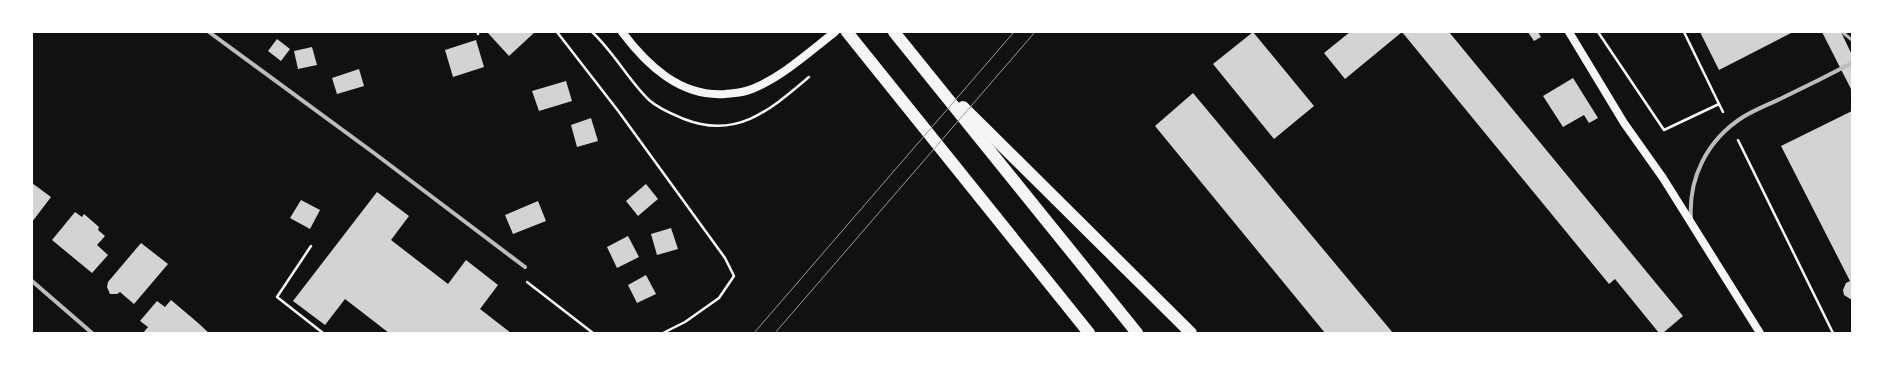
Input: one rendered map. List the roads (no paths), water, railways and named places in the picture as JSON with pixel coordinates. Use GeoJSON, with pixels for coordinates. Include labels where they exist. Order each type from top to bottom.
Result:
{"type":"FeatureCollection","features":[{"type":"Feature","properties":{"kind":"highway"},"geometry":{"type":"LineString","coordinates":[[847,32],[1089,333]]}},
{"type":"Feature","properties":{"kind":"highway"},"geometry":{"type":"LineString","coordinates":[[894,32],[1137,333]]}},
{"type":"Feature","properties":{"kind":"highway"},"geometry":{"type":"LineString","coordinates":[[917,60],[1191,333]]}},
{"type":"Feature","properties":{"kind":"main road"},"geometry":{"type":"LineString","coordinates":[[622,32],[637,51],[656,70],[680,85],[702,92],[720,94],[751,90],[776,77],[834,32]]}},
{"type":"Feature","properties":{"kind":"main road"},"geometry":{"type":"LineString","coordinates":[[1569,32],[1624,123],[1663,178],[1760,333]]}},
{"type":"Feature","properties":{"kind":"street"},"geometry":{"type":"LineString","coordinates":[[209,32],[374,152],[524,266]]}},
{"type":"Feature","properties":{"kind":"street"},"geometry":{"type":"LineString","coordinates":[[1692,224],[1690,204],[1697,171],[1705,155],[1714,143],[1731,126],[1743,117],[1852,63]]}},
{"type":"Feature","properties":{"kind":"street"},"geometry":{"type":"LineString","coordinates":[[32,281],[92,333]]}},
{"type":"Feature","properties":{"kind":"lane"},"geometry":{"type":"LineString","coordinates":[[1842,32],[1852,40]]}},
{"type":"Feature","properties":{"kind":"tram line"},"geometry":{"type":"LineString","coordinates":[[754,333],[1014,32]]}},
{"type":"Feature","properties":{"kind":"tram line"},"geometry":{"type":"LineString","coordinates":[[775,333],[1035,32]]}}]}
